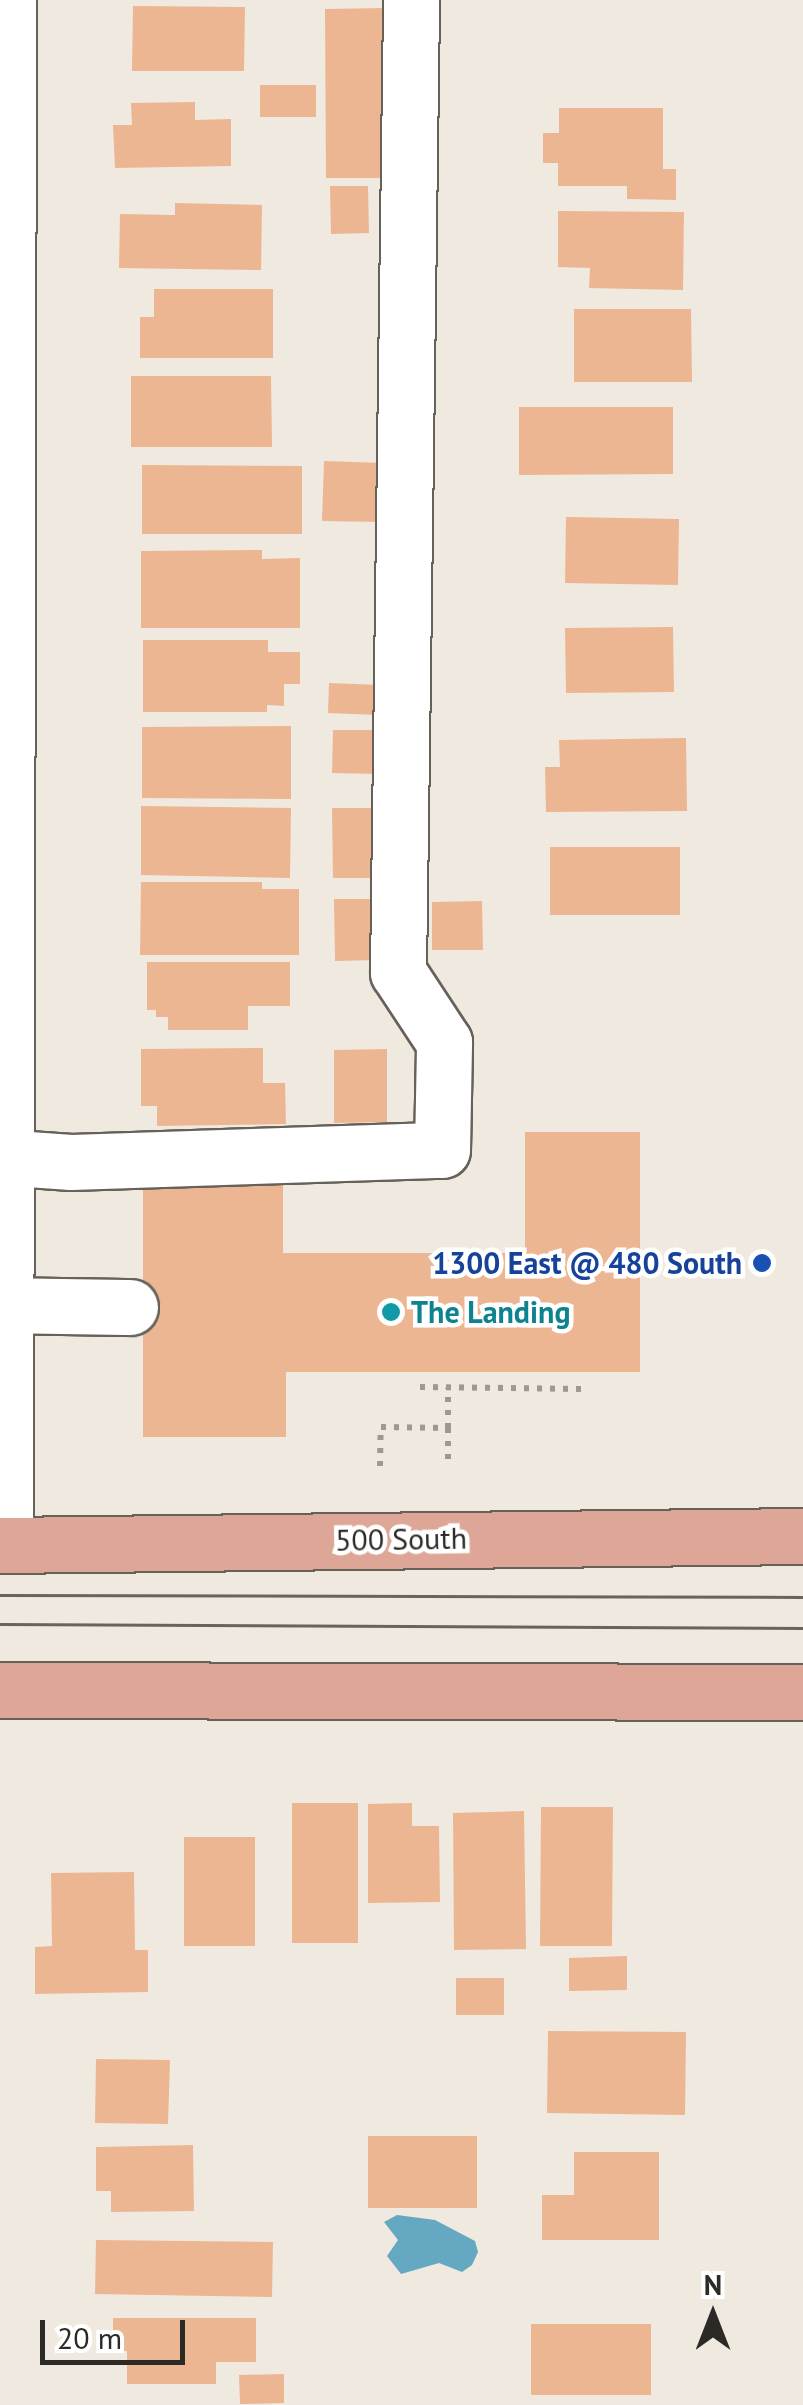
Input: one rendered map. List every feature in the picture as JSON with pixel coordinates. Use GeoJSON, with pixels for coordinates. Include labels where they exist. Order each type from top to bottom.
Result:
{"type":"FeatureCollection","features":[{"type":"Feature","properties":{"kind":"main road","name":"500 South"},"geometry":{"type":"LineString","coordinates":[[2,1545],[803,1536]]}},
{"type":"Feature","properties":{"kind":"main road"},"geometry":{"type":"LineString","coordinates":[[0,1690],[803,1692]]}},
{"type":"Feature","properties":{"kind":"street"},"geometry":{"type":"LineString","coordinates":[[2,1545],[8,0]]}},
{"type":"Feature","properties":{"kind":"street"},"geometry":{"type":"LineString","coordinates":[[3,1157],[70,1162],[442,1150],[444,1042],[398,972],[411,0]]}},
{"type":"Feature","properties":{"kind":"street"},"geometry":{"type":"LineString","coordinates":[[5,1305],[130,1308]]}},
{"type":"Feature","properties":{"kind":"path"},"geometry":{"type":"LineString","coordinates":[[700,1262],[746,1262]]}},
{"type":"Feature","properties":{"kind":"path"},"geometry":{"type":"LineString","coordinates":[[420,1387],[581,1390]]}},
{"type":"Feature","properties":{"kind":"path"},"geometry":{"type":"LineString","coordinates":[[448,1388],[448,1466]]}},
{"type":"Feature","properties":{"kind":"path"},"geometry":{"type":"LineString","coordinates":[[380,1466],[381,1427],[448,1428]]}},
{"type":"Feature","properties":{"kind":"water"},"geometry":{"type":"Polygon","coordinates":[[[397,2215],[435,2220],[475,2241],[478,2252],[472,2265],[462,2272],[439,2263],[401,2274],[387,2256],[398,2240],[384,2222],[397,2215]]]}},
{"type":"Feature","properties":{"kind":"building"},"geometry":{"type":"Polygon","coordinates":[[[133,6],[245,7],[244,71],[132,71],[133,6]]]}},
{"type":"Feature","properties":{"kind":"building"},"geometry":{"type":"Polygon","coordinates":[[[386,8],[388,178],[326,178],[325,9],[386,8]]]}},
{"type":"Feature","properties":{"kind":"building"},"geometry":{"type":"Polygon","coordinates":[[[260,85],[316,85],[316,117],[260,117],[260,85]]]}},
{"type":"Feature","properties":{"kind":"building"},"geometry":{"type":"Polygon","coordinates":[[[195,102],[195,120],[231,119],[231,166],[115,168],[113,125],[132,125],[131,103],[195,102]]]}},
{"type":"Feature","properties":{"kind":"building"},"geometry":{"type":"Polygon","coordinates":[[[559,108],[663,108],[663,169],[676,169],[676,200],[627,199],[627,186],[558,186],[558,163],[543,163],[543,133],[559,133],[559,108]]]}},
{"type":"Feature","properties":{"kind":"building"},"geometry":{"type":"Polygon","coordinates":[[[330,186],[368,186],[369,233],[331,234],[330,186]]]}},
{"type":"Feature","properties":{"kind":"building"},"geometry":{"type":"Polygon","coordinates":[[[175,203],[262,205],[261,270],[119,268],[120,214],[175,215],[175,203]]]}},
{"type":"Feature","properties":{"kind":"building"},"geometry":{"type":"Polygon","coordinates":[[[558,211],[684,212],[683,290],[589,288],[590,268],[558,267],[558,211]]]}},
{"type":"Feature","properties":{"kind":"building"},"geometry":{"type":"Polygon","coordinates":[[[154,289],[273,289],[273,358],[140,358],[140,317],[154,317],[154,289]]]}},
{"type":"Feature","properties":{"kind":"building"},"geometry":{"type":"Polygon","coordinates":[[[574,309],[691,309],[692,382],[574,382],[574,309]]]}},
{"type":"Feature","properties":{"kind":"building"},"geometry":{"type":"Polygon","coordinates":[[[131,376],[271,376],[272,447],[131,447],[131,376]]]}},
{"type":"Feature","properties":{"kind":"building"},"geometry":{"type":"Polygon","coordinates":[[[519,407],[673,407],[673,474],[519,475],[519,407]]]}},
{"type":"Feature","properties":{"kind":"building"},"geometry":{"type":"Polygon","coordinates":[[[324,461],[383,463],[382,522],[322,521],[324,461]]]}},
{"type":"Feature","properties":{"kind":"building"},"geometry":{"type":"Polygon","coordinates":[[[142,465],[302,466],[302,534],[142,534],[142,465]]]}},
{"type":"Feature","properties":{"kind":"building"},"geometry":{"type":"Polygon","coordinates":[[[566,517],[679,519],[678,585],[565,583],[566,517]]]}},
{"type":"Feature","properties":{"kind":"building"},"geometry":{"type":"Polygon","coordinates":[[[262,550],[262,559],[300,558],[300,628],[141,628],[141,551],[262,550]]]}},
{"type":"Feature","properties":{"kind":"building"},"geometry":{"type":"Polygon","coordinates":[[[673,627],[674,692],[566,693],[565,628],[673,627]]]}},
{"type":"Feature","properties":{"kind":"building"},"geometry":{"type":"Polygon","coordinates":[[[143,640],[268,640],[268,652],[300,652],[300,684],[284,684],[284,706],[267,705],[267,712],[143,712],[143,640]]]}},
{"type":"Feature","properties":{"kind":"building"},"geometry":{"type":"Polygon","coordinates":[[[329,683],[380,685],[379,715],[328,713],[329,683]]]}},
{"type":"Feature","properties":{"kind":"building"},"geometry":{"type":"Polygon","coordinates":[[[291,726],[291,799],[142,798],[142,727],[291,726]]]}},
{"type":"Feature","properties":{"kind":"building"},"geometry":{"type":"Polygon","coordinates":[[[333,730],[380,730],[379,774],[332,773],[333,730]]]}},
{"type":"Feature","properties":{"kind":"building"},"geometry":{"type":"Polygon","coordinates":[[[686,738],[687,811],[546,812],[545,767],[560,767],[559,740],[686,738]]]}},
{"type":"Feature","properties":{"kind":"building"},"geometry":{"type":"Polygon","coordinates":[[[141,806],[291,808],[290,878],[141,875],[141,806]]]}},
{"type":"Feature","properties":{"kind":"building"},"geometry":{"type":"Polygon","coordinates":[[[332,808],[376,808],[377,878],[333,878],[332,808]]]}},
{"type":"Feature","properties":{"kind":"building"},"geometry":{"type":"Polygon","coordinates":[[[550,847],[680,847],[680,915],[550,915],[550,847]]]}},
{"type":"Feature","properties":{"kind":"building"},"geometry":{"type":"Polygon","coordinates":[[[141,882],[262,882],[262,889],[299,889],[299,955],[140,955],[141,882]]]}},
{"type":"Feature","properties":{"kind":"building"},"geometry":{"type":"Polygon","coordinates":[[[334,899],[376,899],[377,960],[335,961],[334,899]]]}},
{"type":"Feature","properties":{"kind":"building"},"geometry":{"type":"Polygon","coordinates":[[[482,901],[483,950],[432,950],[432,902],[482,901]]]}},
{"type":"Feature","properties":{"kind":"building"},"geometry":{"type":"Polygon","coordinates":[[[147,962],[290,962],[290,1006],[248,1006],[248,1030],[168,1030],[168,1017],[156,1017],[156,1010],[147,1010],[147,962]]]}},
{"type":"Feature","properties":{"kind":"building"},"geometry":{"type":"Polygon","coordinates":[[[263,1048],[263,1083],[285,1083],[286,1124],[157,1126],[157,1106],[141,1106],[141,1049],[263,1048]]]}},
{"type":"Feature","properties":{"kind":"building"},"geometry":{"type":"Polygon","coordinates":[[[387,1049],[387,1122],[334,1123],[334,1050],[387,1049]]]}},
{"type":"Feature","properties":{"kind":"building","name":"The Landing"},"geometry":{"type":"Polygon","coordinates":[[[525,1132],[640,1132],[640,1372],[286,1372],[286,1437],[143,1437],[143,1181],[283,1182],[283,1253],[525,1253],[525,1132]]]}},
{"type":"Feature","properties":{"kind":"building"},"geometry":{"type":"Polygon","coordinates":[[[292,1803],[358,1803],[358,1943],[292,1943],[292,1803]]]}},
{"type":"Feature","properties":{"kind":"building"},"geometry":{"type":"Polygon","coordinates":[[[412,1803],[412,1826],[439,1826],[440,1902],[368,1903],[368,1804],[412,1803]]]}},
{"type":"Feature","properties":{"kind":"building"},"geometry":{"type":"Polygon","coordinates":[[[541,1807],[613,1807],[612,1946],[540,1946],[541,1807]]]}},
{"type":"Feature","properties":{"kind":"building"},"geometry":{"type":"Polygon","coordinates":[[[524,1811],[526,1949],[454,1950],[453,1813],[524,1811]]]}},
{"type":"Feature","properties":{"kind":"building"},"geometry":{"type":"Polygon","coordinates":[[[184,1837],[255,1837],[255,1946],[184,1946],[184,1837]]]}},
{"type":"Feature","properties":{"kind":"building"},"geometry":{"type":"Polygon","coordinates":[[[134,1872],[135,1950],[148,1950],[148,1992],[35,1994],[35,1947],[52,1946],[51,1873],[134,1872]]]}},
{"type":"Feature","properties":{"kind":"building"},"geometry":{"type":"Polygon","coordinates":[[[627,1956],[627,1990],[569,1991],[569,1958],[627,1956]]]}},
{"type":"Feature","properties":{"kind":"building"},"geometry":{"type":"Polygon","coordinates":[[[456,1978],[504,1978],[504,2015],[456,2015],[456,1978]]]}},
{"type":"Feature","properties":{"kind":"building"},"geometry":{"type":"Polygon","coordinates":[[[548,2031],[686,2032],[685,2115],[547,2113],[548,2031]]]}},
{"type":"Feature","properties":{"kind":"building"},"geometry":{"type":"Polygon","coordinates":[[[96,2059],[170,2060],[168,2124],[95,2123],[96,2059]]]}},
{"type":"Feature","properties":{"kind":"building"},"geometry":{"type":"Polygon","coordinates":[[[368,2136],[477,2136],[477,2208],[368,2208],[368,2136]]]}},
{"type":"Feature","properties":{"kind":"building"},"geometry":{"type":"Polygon","coordinates":[[[193,2145],[194,2211],[111,2212],[111,2191],[96,2191],[96,2147],[193,2145]]]}},
{"type":"Feature","properties":{"kind":"building"},"geometry":{"type":"Polygon","coordinates":[[[574,2152],[659,2152],[659,2240],[542,2240],[542,2195],[574,2195],[574,2152]]]}},
{"type":"Feature","properties":{"kind":"building"},"geometry":{"type":"Polygon","coordinates":[[[96,2240],[273,2242],[272,2297],[95,2294],[96,2240]]]}},
{"type":"Feature","properties":{"kind":"building"},"geometry":{"type":"Polygon","coordinates":[[[113,2318],[256,2318],[256,2362],[216,2362],[216,2384],[127,2384],[127,2351],[113,2351],[113,2318]]]}},
{"type":"Feature","properties":{"kind":"building"},"geometry":{"type":"Polygon","coordinates":[[[531,2324],[651,2324],[651,2395],[531,2395],[531,2324]]]}},
{"type":"Feature","properties":{"kind":"building"},"geometry":{"type":"Polygon","coordinates":[[[284,2374],[284,2403],[240,2404],[239,2375],[284,2374]]]}},
{"type":"Feature","properties":{"kind":"tram line"},"geometry":{"type":"LineString","coordinates":[[0,1595],[803,1597]]}},
{"type":"Feature","properties":{"kind":"tram line"},"geometry":{"type":"LineString","coordinates":[[0,1624],[803,1628]]}},
{"type":"Feature","properties":{"kind":"place","name":"1300 East @ 480 South"},"geometry":{"type":"Point","coordinates":[762,1263]}},
{"type":"Feature","properties":{"kind":"place","name":"The Landing"},"geometry":{"type":"Point","coordinates":[391,1312]}}]}
